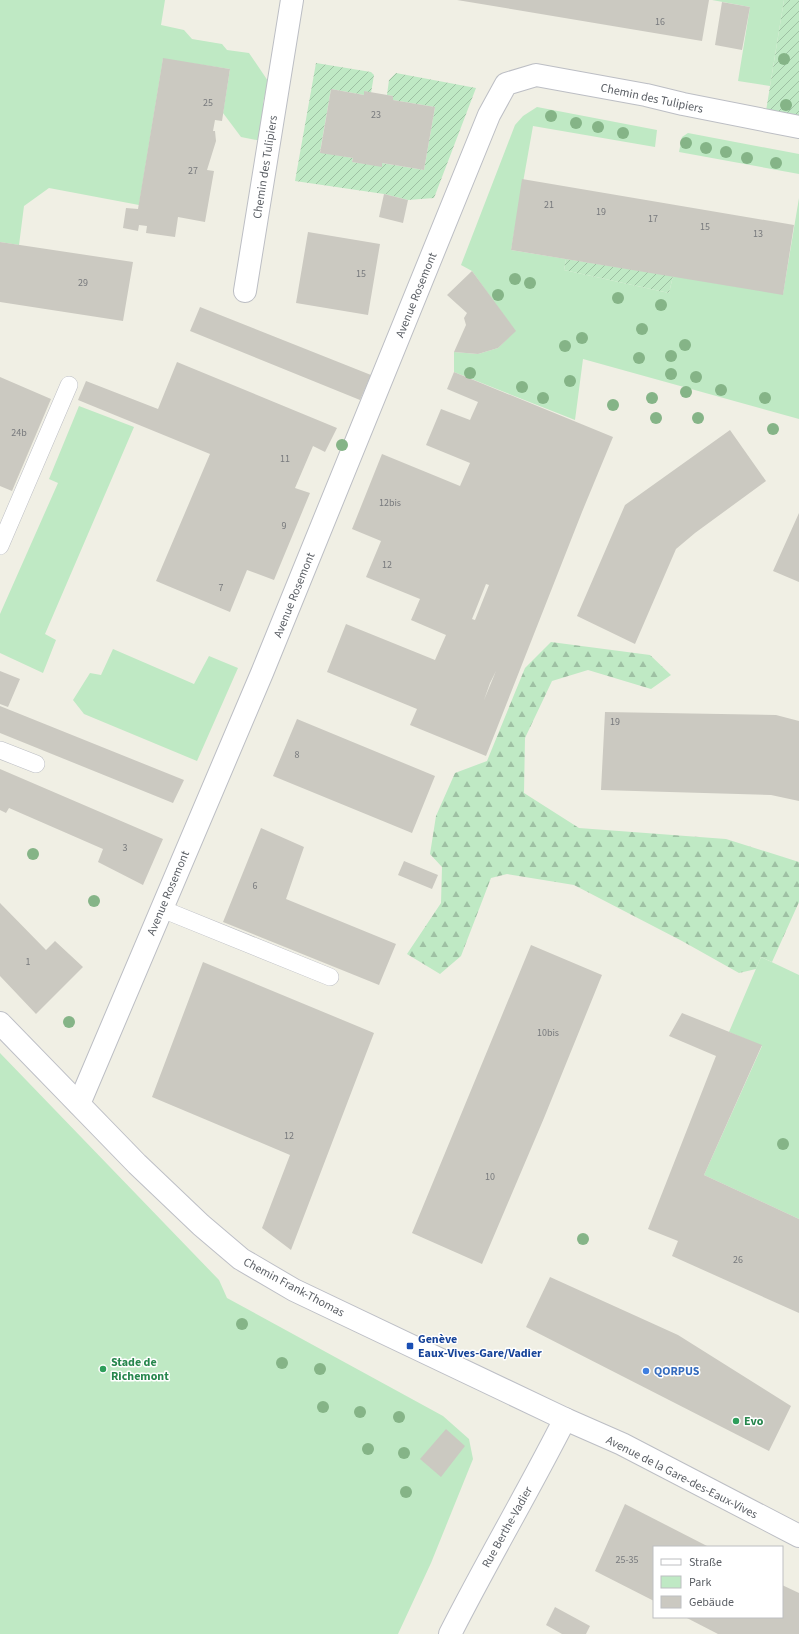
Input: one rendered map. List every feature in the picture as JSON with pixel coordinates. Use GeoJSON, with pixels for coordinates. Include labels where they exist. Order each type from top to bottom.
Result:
{"type":"FeatureCollection","features":[{"type":"Feature","properties":{"kind":"street","name":"Chemin des Tulipiers"},"geometry":{"type":"LineString","coordinates":[[245,291],[292,0]]}},
{"type":"Feature","properties":{"kind":"street","name":"Chemin des Tulipiers"},"geometry":{"type":"LineString","coordinates":[[506,84],[536,75],[646,95],[683,104],[799,127]]}},
{"type":"Feature","properties":{"kind":"street","name":"Avenue Rosemont"},"geometry":{"type":"LineString","coordinates":[[79,1104],[295,594],[489,114],[506,84]]}},
{"type":"Feature","properties":{"kind":"street","name":"Chemin Frank-Thomas"},"geometry":{"type":"LineString","coordinates":[[0,1023],[142,1169],[201,1225],[241,1259],[294,1290],[565,1420]]}},
{"type":"Feature","properties":{"kind":"street","name":"Avenue de la Gare-des-Eaux-Vives"},"geometry":{"type":"LineString","coordinates":[[565,1420],[622,1444],[799,1536]]}},
{"type":"Feature","properties":{"kind":"street","name":"Rue Berthe-Vadier"},"geometry":{"type":"LineString","coordinates":[[450,1634],[478,1577],[539,1471],[565,1420]]}},
{"type":"Feature","properties":{"kind":"lane"},"geometry":{"type":"LineString","coordinates":[[0,546],[69,385]]}},
{"type":"Feature","properties":{"kind":"lane"},"geometry":{"type":"LineString","coordinates":[[0,750],[36,764]]}},
{"type":"Feature","properties":{"kind":"lane"},"geometry":{"type":"LineString","coordinates":[[162,909],[330,977]]}},
{"type":"Feature","properties":{"kind":"green space"},"geometry":{"type":"Polygon","coordinates":[[[0,0],[165,0],[161,25],[184,30],[192,39],[222,44],[227,50],[249,53],[268,81],[263,103],[267,110],[261,141],[241,137],[223,113],[230,69],[163,59],[139,205],[49,188],[24,206],[19,245],[0,242],[0,0]]]}},
{"type":"Feature","properties":{"kind":"green space"},"geometry":{"type":"Polygon","coordinates":[[[712,0],[784,0],[770,86],[738,81],[750,7],[712,0]]]}},
{"type":"Feature","properties":{"kind":"green space"},"geometry":{"type":"Polygon","coordinates":[[[784,0],[799,0],[799,117],[766,111],[784,0]]]}},
{"type":"Feature","properties":{"kind":"green space"},"geometry":{"type":"Polygon","coordinates":[[[316,63],[371,72],[374,75],[371,93],[364,91],[364,95],[331,89],[320,152],[353,158],[352,162],[382,166],[382,163],[424,170],[435,107],[393,100],[393,96],[387,95],[389,80],[396,73],[476,88],[434,198],[408,200],[384,194],[295,181],[316,63]]]}},
{"type":"Feature","properties":{"kind":"green space"},"geometry":{"type":"Polygon","coordinates":[[[537,107],[657,130],[655,147],[533,126],[511,250],[566,259],[564,270],[669,293],[673,276],[783,294],[799,198],[799,419],[583,359],[575,420],[454,372],[454,352],[478,354],[498,348],[515,331],[472,271],[461,265],[515,125],[523,116],[537,107]]]}},
{"type":"Feature","properties":{"kind":"green space"},"geometry":{"type":"Polygon","coordinates":[[[688,133],[799,154],[799,174],[679,152],[682,137],[688,133]]]}},
{"type":"Feature","properties":{"kind":"green space"},"geometry":{"type":"Polygon","coordinates":[[[566,259],[673,276],[669,293],[564,270],[566,259]]]}},
{"type":"Feature","properties":{"kind":"green space"},"geometry":{"type":"Polygon","coordinates":[[[79,406],[134,427],[45,634],[56,640],[43,673],[0,653],[0,614],[58,483],[49,479],[79,406]]]}},
{"type":"Feature","properties":{"kind":"green space"},"geometry":{"type":"Polygon","coordinates":[[[551,642],[650,655],[671,675],[651,689],[588,670],[552,681],[525,738],[524,793],[579,828],[726,839],[799,862],[799,902],[772,962],[761,957],[756,969],[739,973],[682,941],[574,885],[507,874],[491,878],[461,956],[440,974],[407,954],[441,903],[442,867],[430,854],[436,816],[455,773],[487,761],[525,668],[551,642]]]}},
{"type":"Feature","properties":{"kind":"green space"},"geometry":{"type":"Polygon","coordinates":[[[113,649],[194,684],[209,656],[238,668],[197,761],[84,714],[73,700],[90,673],[101,675],[113,649]]]}},
{"type":"Feature","properties":{"kind":"green space"},"geometry":{"type":"Polygon","coordinates":[[[761,957],[799,975],[799,1219],[704,1175],[762,1046],[729,1032],[761,957]]]}},
{"type":"Feature","properties":{"kind":"green space","name":"Stade de Richemont"},"geometry":{"type":"Polygon","coordinates":[[[0,1053],[219,1280],[227,1298],[443,1416],[469,1439],[473,1459],[431,1563],[398,1634],[0,1634],[0,1053]]]}},
{"type":"Feature","properties":{"kind":"building"},"geometry":{"type":"Polygon","coordinates":[[[457,0],[709,0],[702,41],[457,0]]]}},
{"type":"Feature","properties":{"kind":"building"},"geometry":{"type":"Polygon","coordinates":[[[722,2],[750,7],[742,50],[715,45],[722,2]]]}},
{"type":"Feature","properties":{"kind":"building"},"geometry":{"type":"Polygon","coordinates":[[[163,58],[230,69],[222,121],[215,120],[213,131],[215,131],[216,141],[207,170],[214,171],[205,222],[178,217],[175,237],[146,233],[147,226],[139,225],[138,231],[123,228],[126,208],[138,209],[163,58]]]}},
{"type":"Feature","properties":{"kind":"building"},"geometry":{"type":"Polygon","coordinates":[[[331,89],[364,95],[364,91],[393,96],[393,100],[435,107],[424,170],[382,163],[382,167],[352,162],[353,158],[320,153],[331,89]]]}},
{"type":"Feature","properties":{"kind":"building"},"geometry":{"type":"Polygon","coordinates":[[[522,179],[794,225],[783,295],[511,250],[522,179]]]}},
{"type":"Feature","properties":{"kind":"building"},"geometry":{"type":"Polygon","coordinates":[[[384,194],[408,200],[403,223],[379,217],[384,194]]]}},
{"type":"Feature","properties":{"kind":"building"},"geometry":{"type":"Polygon","coordinates":[[[308,232],[380,244],[368,315],[296,303],[308,232]]]}},
{"type":"Feature","properties":{"kind":"building"},"geometry":{"type":"Polygon","coordinates":[[[0,242],[133,262],[123,321],[0,302],[0,242]]]}},
{"type":"Feature","properties":{"kind":"building"},"geometry":{"type":"Polygon","coordinates":[[[472,271],[516,331],[498,348],[478,354],[454,352],[466,325],[464,318],[467,313],[447,295],[472,271]]]}},
{"type":"Feature","properties":{"kind":"building"},"geometry":{"type":"Polygon","coordinates":[[[200,307],[371,375],[360,400],[190,331],[200,307]]]}},
{"type":"Feature","properties":{"kind":"building"},"geometry":{"type":"Polygon","coordinates":[[[177,362],[337,428],[325,452],[313,446],[295,488],[310,493],[274,580],[247,570],[230,612],[156,581],[210,454],[78,400],[86,381],[158,409],[177,362]]]}},
{"type":"Feature","properties":{"kind":"building"},"geometry":{"type":"Polygon","coordinates":[[[454,372],[613,437],[486,756],[410,725],[417,709],[327,672],[346,624],[435,660],[446,635],[411,620],[420,599],[366,577],[381,541],[352,529],[382,454],[460,486],[470,463],[426,445],[441,409],[470,420],[478,402],[447,389],[454,372]],[[486,584],[472,619],[475,620],[489,585],[486,584]],[[496,671],[490,683],[484,700],[496,671]]]}},
{"type":"Feature","properties":{"kind":"building"},"geometry":{"type":"Polygon","coordinates":[[[0,377],[51,399],[12,491],[0,486],[0,377]]]}},
{"type":"Feature","properties":{"kind":"building"},"geometry":{"type":"Polygon","coordinates":[[[730,430],[766,481],[695,533],[676,549],[635,644],[577,616],[625,505],[730,430]]]}},
{"type":"Feature","properties":{"kind":"building"},"geometry":{"type":"Polygon","coordinates":[[[799,513],[799,582],[773,571],[799,513]]]}},
{"type":"Feature","properties":{"kind":"building"},"geometry":{"type":"Polygon","coordinates":[[[0,671],[20,679],[8,707],[0,704],[0,671]]]}},
{"type":"Feature","properties":{"kind":"building"},"geometry":{"type":"Polygon","coordinates":[[[0,706],[184,780],[173,803],[0,733],[0,706]]]}},
{"type":"Feature","properties":{"kind":"building"},"geometry":{"type":"Polygon","coordinates":[[[605,712],[776,715],[799,721],[799,801],[771,795],[601,790],[605,712]]]}},
{"type":"Feature","properties":{"kind":"building"},"geometry":{"type":"Polygon","coordinates":[[[297,719],[435,776],[412,833],[273,776],[297,719]]]}},
{"type":"Feature","properties":{"kind":"building"},"geometry":{"type":"Polygon","coordinates":[[[0,769],[163,839],[143,885],[98,862],[103,849],[9,808],[6,813],[0,810],[0,769]]]}},
{"type":"Feature","properties":{"kind":"building"},"geometry":{"type":"Polygon","coordinates":[[[261,828],[304,847],[286,899],[396,944],[379,985],[223,922],[261,828]]]}},
{"type":"Feature","properties":{"kind":"building"},"geometry":{"type":"Polygon","coordinates":[[[404,861],[438,875],[432,889],[398,875],[404,861]]]}},
{"type":"Feature","properties":{"kind":"building"},"geometry":{"type":"Polygon","coordinates":[[[0,903],[46,950],[55,941],[83,967],[36,1014],[0,976],[0,903]]]}},
{"type":"Feature","properties":{"kind":"building"},"geometry":{"type":"Polygon","coordinates":[[[531,945],[602,975],[544,1118],[482,1264],[412,1233],[531,945]]]}},
{"type":"Feature","properties":{"kind":"building"},"geometry":{"type":"Polygon","coordinates":[[[203,962],[374,1033],[291,1250],[262,1228],[290,1155],[152,1097],[203,962]]]}},
{"type":"Feature","properties":{"kind":"building"},"geometry":{"type":"Polygon","coordinates":[[[682,1013],[762,1045],[704,1175],[799,1219],[799,1313],[672,1256],[678,1241],[648,1229],[716,1056],[669,1036],[682,1013]]]}},
{"type":"Feature","properties":{"kind":"building"},"geometry":{"type":"Polygon","coordinates":[[[550,1277],[678,1335],[791,1406],[769,1451],[526,1327],[550,1277]]]}},
{"type":"Feature","properties":{"kind":"building"},"geometry":{"type":"Polygon","coordinates":[[[446,1429],[465,1446],[441,1477],[420,1459],[446,1429]]]}},
{"type":"Feature","properties":{"kind":"building"},"geometry":{"type":"Polygon","coordinates":[[[625,1504],[707,1546],[653,1546],[653,1600],[595,1571],[625,1504]]]}},
{"type":"Feature","properties":{"kind":"building"},"geometry":{"type":"Polygon","coordinates":[[[783,1585],[799,1593],[799,1634],[718,1634],[687,1618],[783,1618],[783,1585]]]}},
{"type":"Feature","properties":{"kind":"building"},"geometry":{"type":"Polygon","coordinates":[[[555,1607],[590,1626],[586,1634],[562,1634],[546,1625],[555,1607]]]}},
{"type":"Feature","properties":{"kind":"place","name":"Genève Eaux-Vives-Gare/Vadier"},"geometry":{"type":"Point","coordinates":[410,1346]}},
{"type":"Feature","properties":{"kind":"place","name":"Stade de Richemont"},"geometry":{"type":"Point","coordinates":[103,1369]}},
{"type":"Feature","properties":{"kind":"place","name":"QORPUS"},"geometry":{"type":"Point","coordinates":[646,1371]}},
{"type":"Feature","properties":{"kind":"place","name":"Evo"},"geometry":{"type":"Point","coordinates":[736,1421]}}]}
